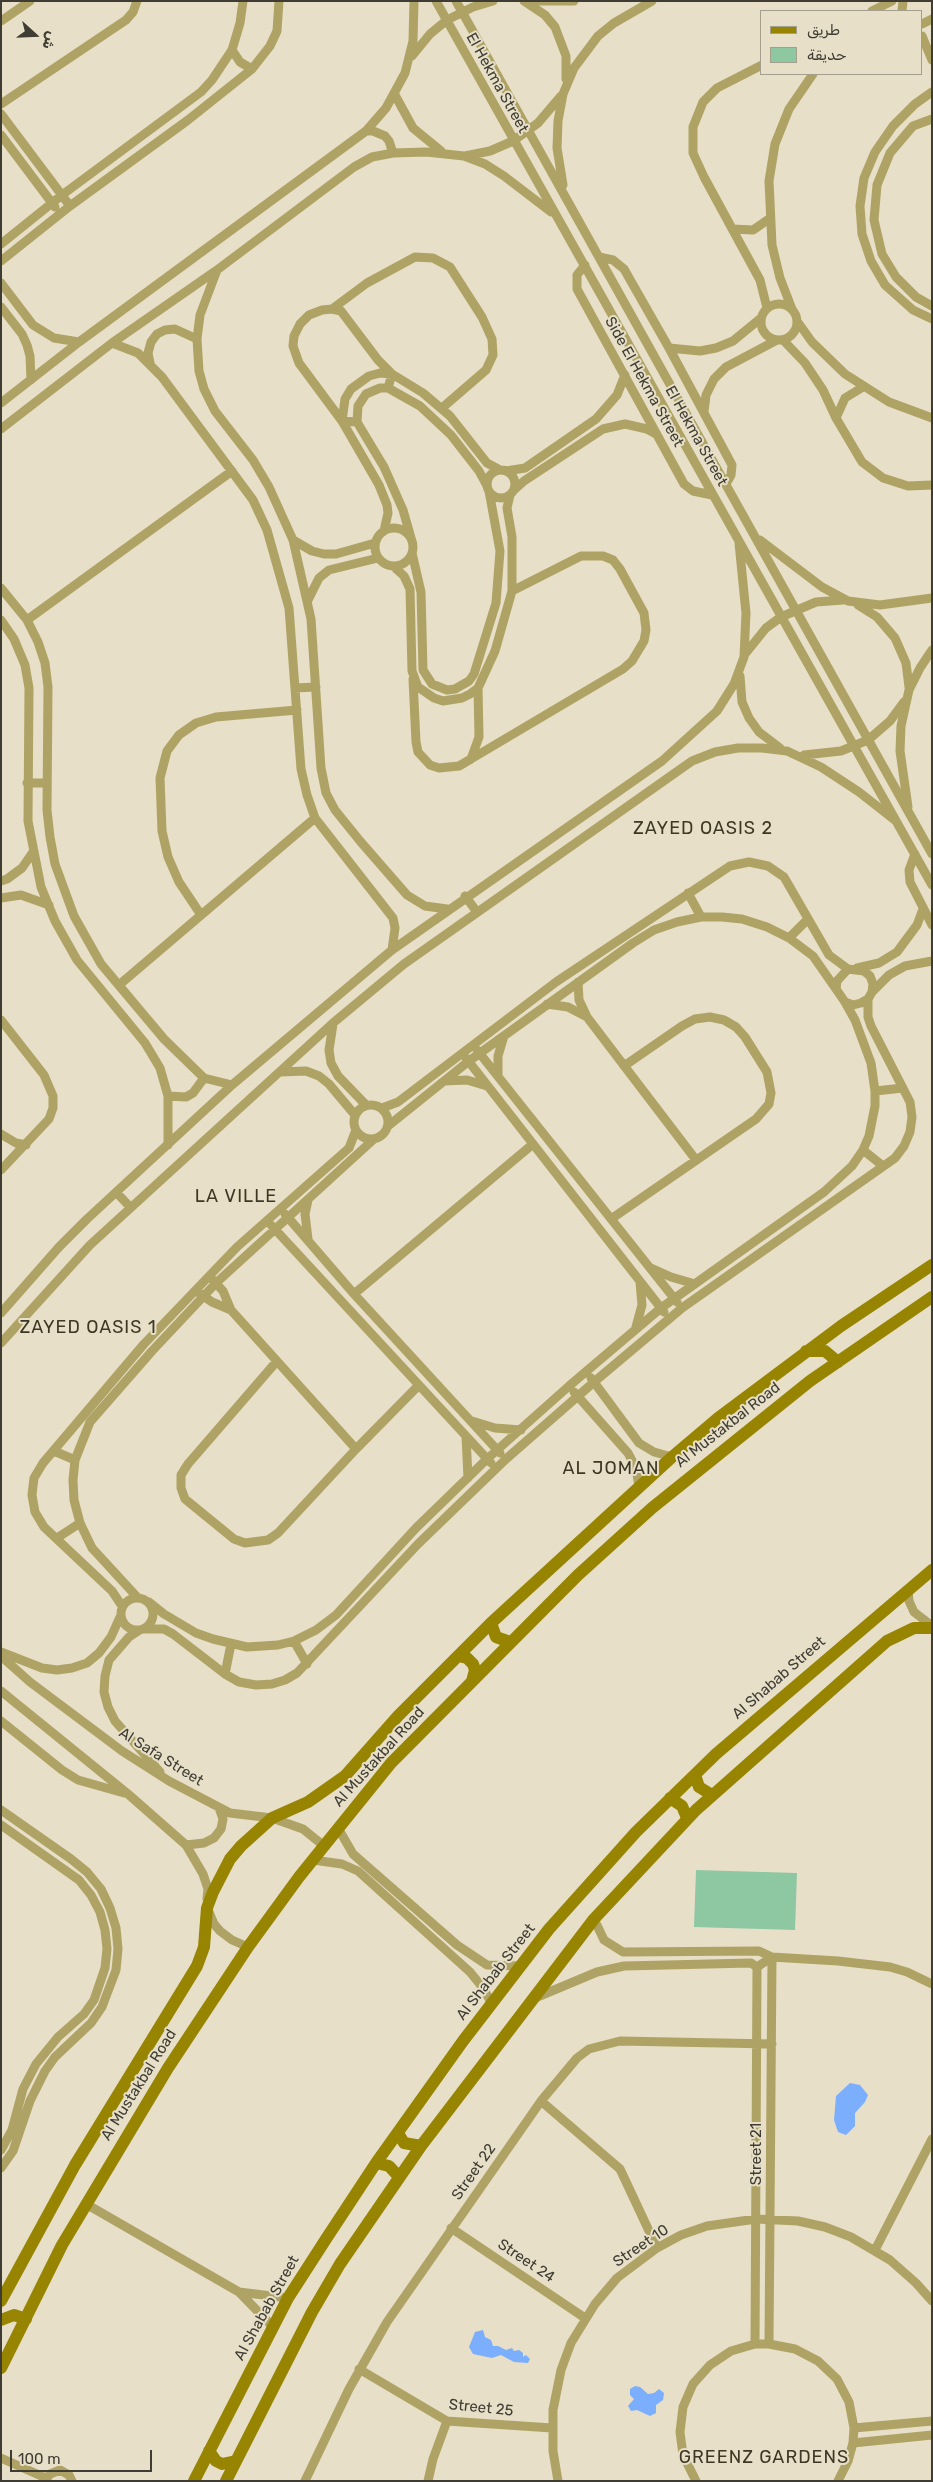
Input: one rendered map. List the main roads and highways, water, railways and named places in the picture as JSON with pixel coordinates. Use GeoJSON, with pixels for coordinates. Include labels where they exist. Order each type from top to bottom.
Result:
{"type":"FeatureCollection","features":[{"type":"Feature","properties":{"kind":"main road","name":"Al Mustakbal Road"},"geometry":{"type":"LineString","coordinates":[[1,2301],[75,2165],[197,1966],[204,1947],[207,1908],[230,1859],[272,1818],[324,1793],[345,1776],[398,1716],[491,1623],[672,1457],[718,1418],[806,1351],[932,1266]]}},
{"type":"Feature","properties":{"kind":"main road","name":"Al Mustakbal Road"},"geometry":{"type":"LineString","coordinates":[[1,2368],[62,2245],[168,2068],[248,1947],[312,1860],[391,1763],[578,1575],[652,1508],[810,1381],[932,1297]]}},
{"type":"Feature","properties":{"kind":"main road"},"geometry":{"type":"LineString","coordinates":[[806,1351],[825,1351],[838,1362]]}},
{"type":"Feature","properties":{"kind":"main road","name":"Al Shabab Street"},"geometry":{"type":"LineString","coordinates":[[194,2481],[288,2298],[376,2163],[521,1966],[588,1885],[670,1798],[790,1690],[932,1570]]}},
{"type":"Feature","properties":{"kind":"main road"},"geometry":{"type":"LineString","coordinates":[[491,1623],[496,1636],[510,1642]]}},
{"type":"Feature","properties":{"kind":"main road"},"geometry":{"type":"LineString","coordinates":[[226,2481],[312,2312],[399,2177],[532,1999],[594,1920],[687,1818],[887,1641],[906,1630],[932,1627]]}},
{"type":"Feature","properties":{"kind":"main road"},"geometry":{"type":"LineString","coordinates":[[458,1656],[467,1658],[473,1664],[475,1670],[472,1681]]}},
{"type":"Feature","properties":{"kind":"main road"},"geometry":{"type":"LineString","coordinates":[[695,1775],[699,1787],[712,1795]]}},
{"type":"Feature","properties":{"kind":"main road"},"geometry":{"type":"LineString","coordinates":[[670,1798],[682,1806],[687,1818]]}},
{"type":"Feature","properties":{"kind":"main road"},"geometry":{"type":"LineString","coordinates":[[398,2133],[404,2143],[421,2146]]}},
{"type":"Feature","properties":{"kind":"main road"},"geometry":{"type":"LineString","coordinates":[[376,2163],[389,2166],[399,2177]]}},
{"type":"Feature","properties":{"kind":"main road"},"geometry":{"type":"LineString","coordinates":[[1,2320],[14,2315],[26,2319]]}},
{"type":"Feature","properties":{"kind":"main road"},"geometry":{"type":"LineString","coordinates":[[209,2450],[216,2461],[222,2464],[236,2461]]}},
{"type":"Feature","properties":{"kind":"water"},"geometry":{"type":"Polygon","coordinates":[[[850,2083],[860,2085],[868,2095],[865,2102],[855,2113],[855,2126],[846,2135],[838,2132],[834,2120],[836,2096],[850,2083]]]}},
{"type":"Feature","properties":{"kind":"water"},"geometry":{"type":"Polygon","coordinates":[[[483,2330],[485,2337],[491,2340],[493,2346],[506,2350],[512,2348],[514,2351],[519,2350],[523,2353],[523,2357],[526,2355],[530,2359],[528,2363],[514,2362],[501,2355],[492,2358],[473,2354],[469,2347],[475,2332],[483,2330]]]}},
{"type":"Feature","properties":{"kind":"water"},"geometry":{"type":"Polygon","coordinates":[[[635,2386],[640,2387],[648,2394],[654,2393],[659,2389],[664,2393],[663,2400],[656,2405],[656,2413],[650,2416],[637,2410],[631,2411],[628,2406],[634,2399],[630,2395],[630,2389],[635,2386]]]}},
{"type":"Feature","properties":{"kind":"district","name":"ZAYED OASIS 2"},"geometry":{"type":"Point","coordinates":[703,829]}},
{"type":"Feature","properties":{"kind":"district","name":"LA VILLE"},"geometry":{"type":"Point","coordinates":[236,1197]}},
{"type":"Feature","properties":{"kind":"district","name":"ZAYED OASIS 1"},"geometry":{"type":"Point","coordinates":[88,1328]}},
{"type":"Feature","properties":{"kind":"district","name":"AL JOMAN"},"geometry":{"type":"Point","coordinates":[611,1469]}},
{"type":"Feature","properties":{"kind":"district","name":"GREENZ GARDENS"},"geometry":{"type":"Point","coordinates":[764,2458]}}]}
